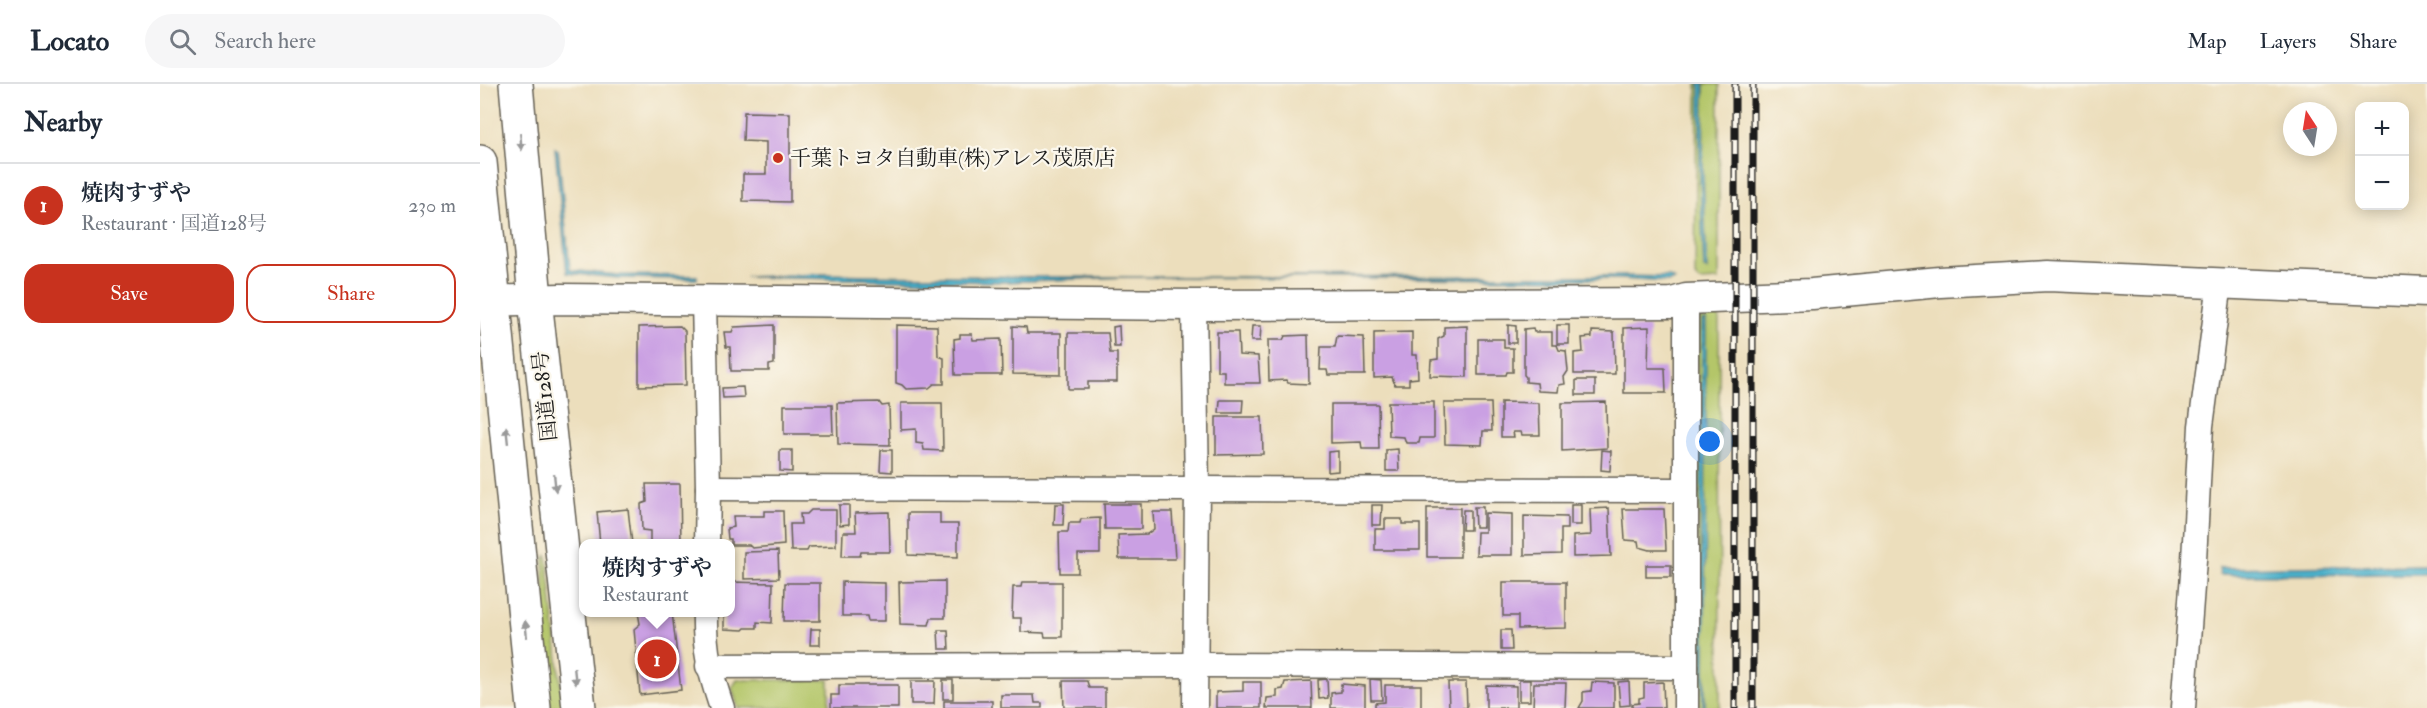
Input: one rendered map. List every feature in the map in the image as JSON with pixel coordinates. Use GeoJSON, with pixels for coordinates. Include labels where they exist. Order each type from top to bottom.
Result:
{"type":"FeatureCollection","features":[{"type":"Feature","properties":{"kind":"highway","name":"国道128号"},"geometry":{"type":"LineString","coordinates":[[516,84],[535,299],[579,708]]}},
{"type":"Feature","properties":{"kind":"highway","name":"国道128号"},"geometry":{"type":"LineString","coordinates":[[480,162],[487,301],[534,708]]}},
{"type":"Feature","properties":{"kind":"street"},"geometry":{"type":"LineString","coordinates":[[487,301],[535,299],[1194,305],[1672,303],[1686,299],[1812,294],[2009,276],[2086,277],[2427,292]]}},
{"type":"Feature","properties":{"kind":"street"},"geometry":{"type":"LineString","coordinates":[[2183,708],[2201,426],[2220,284]]}},
{"type":"Feature","properties":{"kind":"street"},"geometry":{"type":"LineString","coordinates":[[1686,299],[1686,708]]}},
{"type":"Feature","properties":{"kind":"street"},"geometry":{"type":"LineString","coordinates":[[704,300],[707,539]]}},
{"type":"Feature","properties":{"kind":"street"},"geometry":{"type":"LineString","coordinates":[[1194,305],[1197,488],[1195,708]]}},
{"type":"Feature","properties":{"kind":"street"},"geometry":{"type":"LineString","coordinates":[[708,488],[1686,490]]}},
{"type":"Feature","properties":{"kind":"street"},"geometry":{"type":"LineString","coordinates":[[705,617],[708,666],[722,708]]}},
{"type":"Feature","properties":{"kind":"street"},"geometry":{"type":"LineString","coordinates":[[708,666],[1195,664],[1686,667]]}},
{"type":"Feature","properties":{"kind":"green space"},"geometry":{"type":"Polygon","coordinates":[[[1697,84],[1700,84],[1700,174],[1704,269],[1707,270],[1703,174],[1704,84],[1719,84],[1719,280],[1700,281],[1695,276],[1697,84]]]}},
{"type":"Feature","properties":{"kind":"green space"},"geometry":{"type":"Polygon","coordinates":[[[1704,313],[1719,313],[1720,708],[1699,708],[1697,322],[1704,313]]]}},
{"type":"Feature","properties":{"kind":"green space"},"geometry":{"type":"Polygon","coordinates":[[[547,555],[563,708],[550,708],[545,651],[544,559],[547,555]]]}},
{"type":"Feature","properties":{"kind":"green space"},"geometry":{"type":"Polygon","coordinates":[[[737,680],[829,680],[829,708],[738,708],[732,688],[737,680]]]}},
{"type":"Feature","properties":{"kind":"water"},"geometry":{"type":"Polygon","coordinates":[[[1700,84],[1704,84],[1703,174],[1707,270],[1704,269],[1700,174],[1700,84]]]}},
{"type":"Feature","properties":{"kind":"water"},"geometry":{"type":"Polygon","coordinates":[[[555,148],[558,150],[570,270],[618,275],[697,276],[697,279],[618,278],[567,273],[555,148]]]}},
{"type":"Feature","properties":{"kind":"water"},"geometry":{"type":"Polygon","coordinates":[[[822,274],[1125,277],[1005,282],[746,277],[822,274]]]}},
{"type":"Feature","properties":{"kind":"water"},"geometry":{"type":"Polygon","coordinates":[[[1621,276],[1669,277],[1675,280],[1670,282],[1621,279],[1125,277],[1621,276]]]}},
{"type":"Feature","properties":{"kind":"water"},"geometry":{"type":"Polygon","coordinates":[[[1706,320],[1705,708],[1703,708],[1702,321],[1706,320]]]}},
{"type":"Feature","properties":{"kind":"water"},"geometry":{"type":"Polygon","coordinates":[[[2427,565],[2427,574],[2220,575],[2219,568],[2427,565]]]}},
{"type":"Feature","properties":{"kind":"building","name":"千葉トヨタ自動車(株)アレス茂原店"},"geometry":{"type":"Polygon","coordinates":[[[744,112],[790,113],[790,202],[743,201],[743,174],[766,174],[766,142],[743,141],[744,112]]]}},
{"type":"Feature","properties":{"kind":"building"},"geometry":{"type":"Polygon","coordinates":[[[774,325],[774,364],[769,365],[769,371],[731,371],[730,347],[726,347],[724,332],[732,332],[734,327],[774,325]]]}},
{"type":"Feature","properties":{"kind":"building"},"geometry":{"type":"Polygon","coordinates":[[[896,325],[937,326],[938,356],[944,358],[944,384],[934,384],[929,388],[906,389],[896,383],[896,325]]]}},
{"type":"Feature","properties":{"kind":"building"},"geometry":{"type":"Polygon","coordinates":[[[1508,325],[1516,326],[1516,343],[1508,343],[1508,325]]]}},
{"type":"Feature","properties":{"kind":"building"},"geometry":{"type":"Polygon","coordinates":[[[1557,325],[1569,325],[1569,344],[1557,344],[1557,325]]]}},
{"type":"Feature","properties":{"kind":"building"},"geometry":{"type":"Polygon","coordinates":[[[680,326],[685,331],[686,385],[639,386],[639,327],[680,326]]]}},
{"type":"Feature","properties":{"kind":"building"},"geometry":{"type":"Polygon","coordinates":[[[1013,326],[1026,327],[1027,333],[1061,333],[1061,375],[1013,374],[1013,326]]]}},
{"type":"Feature","properties":{"kind":"building"},"geometry":{"type":"Polygon","coordinates":[[[1119,326],[1120,347],[1114,347],[1113,327],[1119,326]]]}},
{"type":"Feature","properties":{"kind":"building"},"geometry":{"type":"Polygon","coordinates":[[[1252,326],[1261,326],[1260,341],[1251,341],[1252,326]]]}},
{"type":"Feature","properties":{"kind":"building"},"geometry":{"type":"Polygon","coordinates":[[[1467,326],[1467,377],[1430,376],[1431,360],[1438,359],[1438,339],[1444,336],[1444,327],[1467,326]]]}},
{"type":"Feature","properties":{"kind":"building"},"geometry":{"type":"Polygon","coordinates":[[[1649,327],[1648,368],[1665,368],[1666,393],[1624,393],[1624,328],[1649,327]]]}},
{"type":"Feature","properties":{"kind":"building"},"geometry":{"type":"Polygon","coordinates":[[[1533,328],[1534,332],[1552,332],[1552,345],[1557,345],[1559,350],[1566,351],[1568,371],[1564,377],[1565,384],[1559,385],[1558,392],[1538,391],[1537,383],[1526,382],[1524,329],[1533,328]]]}},
{"type":"Feature","properties":{"kind":"building"},"geometry":{"type":"Polygon","coordinates":[[[1592,331],[1614,332],[1615,374],[1574,374],[1574,353],[1583,352],[1582,338],[1592,337],[1592,331]]]}},
{"type":"Feature","properties":{"kind":"building"},"geometry":{"type":"Polygon","coordinates":[[[1217,332],[1238,332],[1239,355],[1258,356],[1260,383],[1224,383],[1224,371],[1217,371],[1217,332]]]}},
{"type":"Feature","properties":{"kind":"building"},"geometry":{"type":"Polygon","coordinates":[[[1412,332],[1412,355],[1417,355],[1418,378],[1409,379],[1409,385],[1395,385],[1392,377],[1374,378],[1374,333],[1412,332]]]}},
{"type":"Feature","properties":{"kind":"building"},"geometry":{"type":"Polygon","coordinates":[[[1068,333],[1108,333],[1110,353],[1117,353],[1117,382],[1088,382],[1088,389],[1068,389],[1068,333]]]}},
{"type":"Feature","properties":{"kind":"building"},"geometry":{"type":"Polygon","coordinates":[[[960,334],[972,334],[973,340],[1001,339],[1002,375],[955,375],[954,339],[960,338],[960,334]]]}},
{"type":"Feature","properties":{"kind":"building"},"geometry":{"type":"Polygon","coordinates":[[[1308,335],[1309,384],[1288,383],[1286,380],[1269,381],[1268,340],[1283,340],[1285,336],[1308,335]]]}},
{"type":"Feature","properties":{"kind":"building"},"geometry":{"type":"Polygon","coordinates":[[[1337,336],[1364,337],[1365,375],[1328,375],[1327,370],[1320,370],[1321,347],[1335,347],[1337,336]]]}},
{"type":"Feature","properties":{"kind":"building"},"geometry":{"type":"Polygon","coordinates":[[[1478,339],[1504,339],[1504,348],[1513,348],[1513,372],[1507,372],[1506,375],[1478,375],[1478,339]]]}},
{"type":"Feature","properties":{"kind":"building"},"geometry":{"type":"Polygon","coordinates":[[[1576,380],[1595,380],[1595,395],[1576,395],[1576,380]]]}},
{"type":"Feature","properties":{"kind":"building"},"geometry":{"type":"Polygon","coordinates":[[[743,387],[744,397],[723,398],[722,388],[743,387]]]}},
{"type":"Feature","properties":{"kind":"building"},"geometry":{"type":"Polygon","coordinates":[[[1220,400],[1243,400],[1242,413],[1219,413],[1220,400]]]}},
{"type":"Feature","properties":{"kind":"building"},"geometry":{"type":"Polygon","coordinates":[[[879,402],[882,406],[889,405],[890,445],[838,444],[837,403],[879,402]]]}},
{"type":"Feature","properties":{"kind":"building"},"geometry":{"type":"Polygon","coordinates":[[[1388,402],[1434,402],[1434,438],[1420,438],[1419,443],[1406,443],[1404,437],[1389,436],[1388,402]]]}},
{"type":"Feature","properties":{"kind":"building"},"geometry":{"type":"Polygon","coordinates":[[[1501,402],[1539,403],[1540,435],[1522,435],[1521,432],[1513,432],[1514,437],[1501,437],[1501,402]]]}},
{"type":"Feature","properties":{"kind":"building"},"geometry":{"type":"Polygon","coordinates":[[[1606,402],[1607,448],[1562,451],[1562,403],[1606,402]]]}},
{"type":"Feature","properties":{"kind":"building"},"geometry":{"type":"Polygon","coordinates":[[[901,403],[942,403],[943,451],[924,450],[923,444],[916,443],[916,429],[901,430],[901,403]]]}},
{"type":"Feature","properties":{"kind":"building"},"geometry":{"type":"Polygon","coordinates":[[[1444,403],[1491,403],[1492,431],[1483,431],[1482,445],[1445,444],[1444,403]]]}},
{"type":"Feature","properties":{"kind":"building"},"geometry":{"type":"Polygon","coordinates":[[[1331,404],[1378,404],[1379,449],[1362,449],[1361,442],[1331,443],[1331,404]]]}},
{"type":"Feature","properties":{"kind":"building"},"geometry":{"type":"Polygon","coordinates":[[[784,405],[832,405],[833,434],[784,434],[784,405]]]}},
{"type":"Feature","properties":{"kind":"building"},"geometry":{"type":"Polygon","coordinates":[[[1216,417],[1262,417],[1263,454],[1216,455],[1216,417]]]}},
{"type":"Feature","properties":{"kind":"building"},"geometry":{"type":"Polygon","coordinates":[[[1398,449],[1399,471],[1386,471],[1386,450],[1398,449]]]}},
{"type":"Feature","properties":{"kind":"building"},"geometry":{"type":"Polygon","coordinates":[[[780,450],[792,450],[792,472],[780,471],[780,450]]]}},
{"type":"Feature","properties":{"kind":"building"},"geometry":{"type":"Polygon","coordinates":[[[881,450],[892,450],[892,472],[880,471],[881,450]]]}},
{"type":"Feature","properties":{"kind":"building"},"geometry":{"type":"Polygon","coordinates":[[[1602,450],[1611,451],[1610,471],[1601,470],[1602,450]]]}},
{"type":"Feature","properties":{"kind":"building"},"geometry":{"type":"Polygon","coordinates":[[[1338,451],[1338,471],[1328,472],[1328,452],[1338,451]]]}},
{"type":"Feature","properties":{"kind":"building"},"geometry":{"type":"Polygon","coordinates":[[[646,484],[680,484],[681,539],[650,539],[650,531],[642,530],[641,504],[647,502],[646,484]]]}},
{"type":"Feature","properties":{"kind":"building"},"geometry":{"type":"Polygon","coordinates":[[[1055,504],[1064,504],[1063,525],[1054,525],[1055,504]]]}},
{"type":"Feature","properties":{"kind":"building"},"geometry":{"type":"Polygon","coordinates":[[[1104,504],[1141,504],[1141,529],[1105,529],[1104,504]]]}},
{"type":"Feature","properties":{"kind":"building"},"geometry":{"type":"Polygon","coordinates":[[[839,505],[849,505],[849,524],[840,525],[839,505]]]}},
{"type":"Feature","properties":{"kind":"building"},"geometry":{"type":"Polygon","coordinates":[[[1372,505],[1382,505],[1381,525],[1372,525],[1372,505]]]}},
{"type":"Feature","properties":{"kind":"building"},"geometry":{"type":"Polygon","coordinates":[[[1571,505],[1581,505],[1581,525],[1571,525],[1571,505]]]}},
{"type":"Feature","properties":{"kind":"building"},"geometry":{"type":"Polygon","coordinates":[[[1474,507],[1483,507],[1483,527],[1475,527],[1474,507]]]}},
{"type":"Feature","properties":{"kind":"building"},"geometry":{"type":"Polygon","coordinates":[[[1427,508],[1460,508],[1460,557],[1427,557],[1427,508]]]}},
{"type":"Feature","properties":{"kind":"building"},"geometry":{"type":"Polygon","coordinates":[[[1609,508],[1611,556],[1573,557],[1573,536],[1591,535],[1590,509],[1609,508]]]}},
{"type":"Feature","properties":{"kind":"building"},"geometry":{"type":"Polygon","coordinates":[[[628,509],[631,539],[600,539],[597,512],[628,509]]]}},
{"type":"Feature","properties":{"kind":"building"},"geometry":{"type":"Polygon","coordinates":[[[1623,509],[1664,509],[1666,550],[1650,550],[1639,547],[1638,541],[1625,540],[1623,509]]]}},
{"type":"Feature","properties":{"kind":"building"},"geometry":{"type":"Polygon","coordinates":[[[811,510],[836,510],[836,546],[809,547],[807,551],[791,551],[790,524],[801,524],[800,514],[807,514],[811,510]]]}},
{"type":"Feature","properties":{"kind":"building"},"geometry":{"type":"Polygon","coordinates":[[[1463,510],[1470,510],[1470,530],[1462,530],[1463,510]]]}},
{"type":"Feature","properties":{"kind":"building"},"geometry":{"type":"Polygon","coordinates":[[[764,511],[783,511],[784,545],[752,548],[749,545],[735,545],[735,539],[728,539],[727,528],[734,527],[733,516],[764,516],[764,511]]]}},
{"type":"Feature","properties":{"kind":"building"},"geometry":{"type":"Polygon","coordinates":[[[889,512],[890,552],[861,552],[860,556],[842,556],[843,532],[856,532],[855,513],[889,512]]]}},
{"type":"Feature","properties":{"kind":"building"},"geometry":{"type":"Polygon","coordinates":[[[1153,512],[1172,512],[1175,559],[1119,559],[1118,535],[1147,534],[1154,529],[1153,512]]]}},
{"type":"Feature","properties":{"kind":"building"},"geometry":{"type":"Polygon","coordinates":[[[908,513],[940,513],[940,524],[958,524],[958,557],[908,555],[908,513]]]}},
{"type":"Feature","properties":{"kind":"building"},"geometry":{"type":"Polygon","coordinates":[[[1485,513],[1512,514],[1512,555],[1476,555],[1477,532],[1485,532],[1485,513]]]}},
{"type":"Feature","properties":{"kind":"building"},"geometry":{"type":"Polygon","coordinates":[[[1524,516],[1567,517],[1567,529],[1561,529],[1561,554],[1524,555],[1524,516]]]}},
{"type":"Feature","properties":{"kind":"building"},"geometry":{"type":"Polygon","coordinates":[[[1100,518],[1100,554],[1078,554],[1078,573],[1060,573],[1059,532],[1068,532],[1069,523],[1080,523],[1081,519],[1100,518]]]}},
{"type":"Feature","properties":{"kind":"building"},"geometry":{"type":"Polygon","coordinates":[[[1385,519],[1402,519],[1402,524],[1420,524],[1420,550],[1375,550],[1375,529],[1385,529],[1385,519]]]}},
{"type":"Feature","properties":{"kind":"building"},"geometry":{"type":"Polygon","coordinates":[[[778,551],[779,578],[744,579],[744,552],[778,551]]]}},
{"type":"Feature","properties":{"kind":"building"},"geometry":{"type":"Polygon","coordinates":[[[1646,565],[1671,565],[1671,577],[1646,577],[1646,565]]]}},
{"type":"Feature","properties":{"kind":"building"},"geometry":{"type":"Polygon","coordinates":[[[945,581],[945,618],[931,618],[929,625],[900,624],[899,582],[945,581]]]}},
{"type":"Feature","properties":{"kind":"building"},"geometry":{"type":"Polygon","coordinates":[[[735,582],[773,583],[772,623],[757,622],[757,628],[743,630],[724,629],[724,617],[735,617],[735,582]]]}},
{"type":"Feature","properties":{"kind":"building"},"geometry":{"type":"Polygon","coordinates":[[[842,582],[885,583],[885,621],[868,621],[867,616],[842,616],[842,582]]]}},
{"type":"Feature","properties":{"kind":"building"},"geometry":{"type":"Polygon","coordinates":[[[1022,582],[1062,582],[1062,637],[1045,637],[1044,633],[1021,632],[1021,618],[1012,618],[1013,587],[1021,587],[1022,582]]]}},
{"type":"Feature","properties":{"kind":"building"},"geometry":{"type":"Polygon","coordinates":[[[1503,582],[1566,582],[1566,628],[1518,629],[1518,616],[1503,616],[1503,582]]]}},
{"type":"Feature","properties":{"kind":"building"},"geometry":{"type":"Polygon","coordinates":[[[785,583],[820,583],[820,621],[784,621],[785,583]]]}},
{"type":"Feature","properties":{"kind":"building"},"geometry":{"type":"Polygon","coordinates":[[[639,617],[673,617],[681,690],[640,695],[634,629],[640,624],[639,617]]]}},
{"type":"Feature","properties":{"kind":"building"},"geometry":{"type":"Polygon","coordinates":[[[811,629],[820,629],[820,645],[810,645],[811,629]]]}},
{"type":"Feature","properties":{"kind":"building"},"geometry":{"type":"Polygon","coordinates":[[[938,630],[948,630],[949,649],[939,649],[938,630]]]}},
{"type":"Feature","properties":{"kind":"building"},"geometry":{"type":"Polygon","coordinates":[[[1501,630],[1511,630],[1512,650],[1501,650],[1501,630]]]}},
{"type":"Feature","properties":{"kind":"building"},"geometry":{"type":"Polygon","coordinates":[[[1327,679],[1328,698],[1319,699],[1318,680],[1327,679]]]}},
{"type":"Feature","properties":{"kind":"building"},"geometry":{"type":"Polygon","coordinates":[[[1370,679],[1381,680],[1382,700],[1371,700],[1370,679]]]}},
{"type":"Feature","properties":{"kind":"building"},"geometry":{"type":"Polygon","coordinates":[[[943,680],[953,680],[953,699],[943,699],[943,680]]]}},
{"type":"Feature","properties":{"kind":"building"},"geometry":{"type":"Polygon","coordinates":[[[1519,680],[1530,680],[1530,701],[1519,701],[1519,680]]]}},
{"type":"Feature","properties":{"kind":"building"},"geometry":{"type":"Polygon","coordinates":[[[911,681],[935,681],[934,704],[911,704],[911,681]]]}},
{"type":"Feature","properties":{"kind":"building"},"geometry":{"type":"Polygon","coordinates":[[[1063,681],[1087,681],[1089,688],[1105,688],[1105,708],[1064,708],[1063,681]]]}},
{"type":"Feature","properties":{"kind":"building"},"geometry":{"type":"Polygon","coordinates":[[[1311,681],[1312,708],[1266,708],[1267,698],[1277,697],[1277,690],[1283,689],[1285,682],[1311,681]]]}},
{"type":"Feature","properties":{"kind":"building"},"geometry":{"type":"Polygon","coordinates":[[[1629,681],[1630,705],[1620,706],[1618,682],[1629,681]]]}},
{"type":"Feature","properties":{"kind":"building"},"geometry":{"type":"Polygon","coordinates":[[[1243,682],[1261,682],[1261,708],[1216,708],[1216,692],[1243,691],[1243,682]]]}},
{"type":"Feature","properties":{"kind":"building"},"geometry":{"type":"Polygon","coordinates":[[[1448,682],[1466,682],[1467,708],[1449,708],[1448,682]]]}},
{"type":"Feature","properties":{"kind":"building"},"geometry":{"type":"Polygon","coordinates":[[[1592,682],[1614,683],[1614,708],[1579,708],[1583,701],[1583,692],[1591,691],[1592,682]]]}},
{"type":"Feature","properties":{"kind":"building"},"geometry":{"type":"Polygon","coordinates":[[[1663,682],[1664,708],[1632,708],[1632,704],[1639,703],[1639,698],[1644,697],[1644,683],[1663,682]]]}},
{"type":"Feature","properties":{"kind":"building"},"geometry":{"type":"Polygon","coordinates":[[[1534,683],[1566,683],[1565,708],[1533,708],[1534,683]]]}},
{"type":"Feature","properties":{"kind":"building"},"geometry":{"type":"Polygon","coordinates":[[[1341,684],[1365,686],[1365,708],[1331,708],[1331,693],[1341,692],[1341,684]]]}},
{"type":"Feature","properties":{"kind":"building"},"geometry":{"type":"Polygon","coordinates":[[[839,685],[898,685],[898,708],[831,708],[831,695],[839,695],[839,685]]]}},
{"type":"Feature","properties":{"kind":"building"},"geometry":{"type":"Polygon","coordinates":[[[1385,685],[1421,685],[1421,708],[1375,708],[1375,703],[1385,702],[1385,685]]]}},
{"type":"Feature","properties":{"kind":"building"},"geometry":{"type":"Polygon","coordinates":[[[1486,685],[1516,686],[1516,708],[1486,708],[1486,685]]]}},
{"type":"Feature","properties":{"kind":"building"},"geometry":{"type":"Polygon","coordinates":[[[1001,695],[1034,695],[1035,703],[1042,703],[1042,708],[1001,708],[1001,695]]]}},
{"type":"Feature","properties":{"kind":"building"},"geometry":{"type":"Polygon","coordinates":[[[944,701],[992,701],[992,708],[944,708],[944,701]]]}},
{"type":"Feature","properties":{"kind":"railway"},"geometry":{"type":"LineString","coordinates":[[1735,84],[1735,708]]}},
{"type":"Feature","properties":{"kind":"railway"},"geometry":{"type":"LineString","coordinates":[[1753,84],[1753,708]]}},
{"type":"Feature","properties":{"kind":"place","name":"千葉トヨタ自動車(株)アレス茂原店"},"geometry":{"type":"Point","coordinates":[778,158]}},
{"type":"Feature","properties":{"kind":"place","name":"焼肉すずや"},"geometry":{"type":"Point","coordinates":[657,659]}}]}
